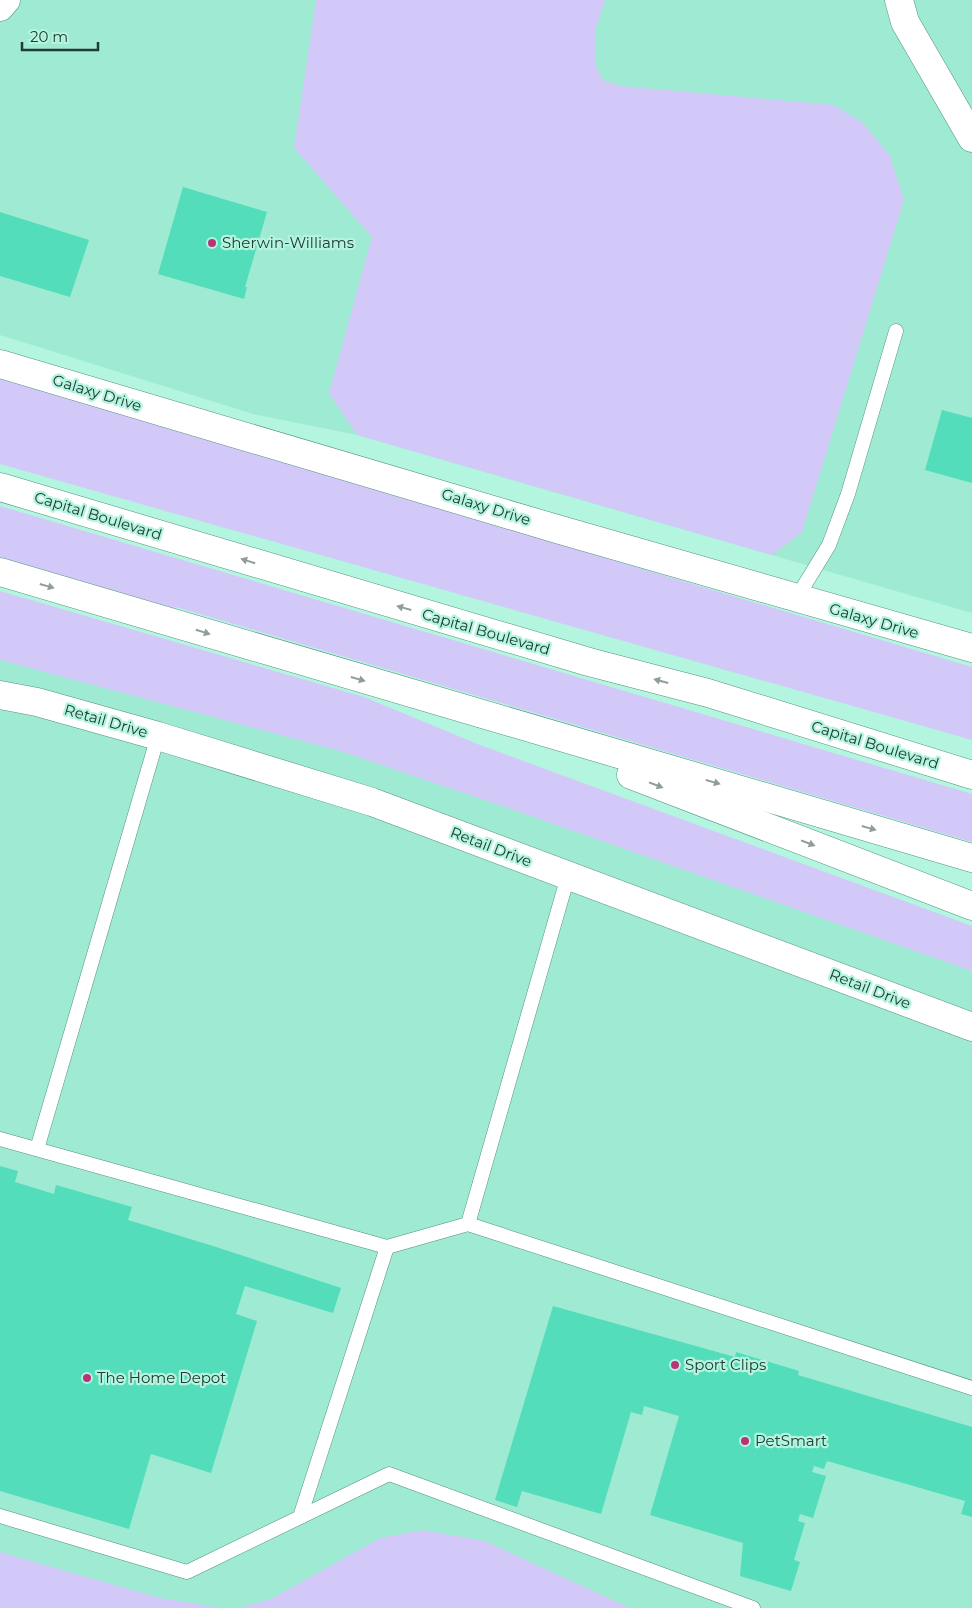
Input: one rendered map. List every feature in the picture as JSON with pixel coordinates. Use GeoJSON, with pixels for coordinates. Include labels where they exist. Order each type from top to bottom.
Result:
{"type":"FeatureCollection","features":[{"type":"Feature","properties":{"kind":"main road"},"geometry":{"type":"LineString","coordinates":[[0,7],[6,0]]}},
{"type":"Feature","properties":{"kind":"main road"},"geometry":{"type":"LineString","coordinates":[[899,0],[905,22],[972,138]]}},
{"type":"Feature","properties":{"kind":"main road","name":"Galaxy Drive"},"geometry":{"type":"LineString","coordinates":[[0,364],[796,599],[972,648]]}},
{"type":"Feature","properties":{"kind":"main road","name":"Capital Boulevard"},"geometry":{"type":"LineString","coordinates":[[0,487],[589,662],[708,694],[972,775]]}},
{"type":"Feature","properties":{"kind":"main road"},"geometry":{"type":"LineString","coordinates":[[0,572],[972,858]]}},
{"type":"Feature","properties":{"kind":"main road"},"geometry":{"type":"LineString","coordinates":[[708,694],[972,760]]}},
{"type":"Feature","properties":{"kind":"main road","name":"Retail Drive"},"geometry":{"type":"LineString","coordinates":[[0,695],[37,702],[158,736],[372,802],[972,1027]]}},
{"type":"Feature","properties":{"kind":"main road"},"geometry":{"type":"LineString","coordinates":[[448,705],[972,906]]}},
{"type":"Feature","properties":{"kind":"lane"},"geometry":{"type":"LineString","coordinates":[[796,599],[829,545],[848,494],[896,331]]}},
{"type":"Feature","properties":{"kind":"lane"},"geometry":{"type":"LineString","coordinates":[[37,1149],[158,736]]}},
{"type":"Feature","properties":{"kind":"lane"},"geometry":{"type":"LineString","coordinates":[[468,1224],[568,876]]}},
{"type":"Feature","properties":{"kind":"lane"},"geometry":{"type":"LineString","coordinates":[[0,1139],[387,1247],[468,1224],[972,1388]]}},
{"type":"Feature","properties":{"kind":"lane"},"geometry":{"type":"LineString","coordinates":[[300,1517],[387,1247]]}},
{"type":"Feature","properties":{"kind":"lane"},"geometry":{"type":"LineString","coordinates":[[0,1516],[187,1572],[389,1474],[754,1608]]}},
{"type":"Feature","properties":{"kind":"shaded area"},"geometry":{"type":"Polygon","coordinates":[[[0,0],[972,0],[972,613],[357,435],[253,414],[0,335],[0,0]]]}},
{"type":"Feature","properties":{"kind":"shaded area"},"geometry":{"type":"Polygon","coordinates":[[[316,0],[605,0],[596,28],[595,64],[603,80],[621,86],[834,105],[863,123],[890,156],[904,200],[802,532],[772,555],[357,435],[329,393],[372,237],[294,148],[316,0]]]}},
{"type":"Feature","properties":{"kind":"shaded area"},"geometry":{"type":"Polygon","coordinates":[[[0,378],[972,667],[972,740],[0,464],[0,378]]]}},
{"type":"Feature","properties":{"kind":"shaded area"},"geometry":{"type":"Polygon","coordinates":[[[0,506],[972,794],[972,842],[176,607],[173,608],[0,557],[0,506]]]}},
{"type":"Feature","properties":{"kind":"shaded area"},"geometry":{"type":"Polygon","coordinates":[[[0,591],[364,697],[480,745],[972,926],[972,971],[340,751],[0,660],[0,591]]]}},
{"type":"Feature","properties":{"kind":"shaded area"},"geometry":{"type":"Polygon","coordinates":[[[0,660],[340,749],[972,971],[972,1608],[0,1608],[0,660]]]}},
{"type":"Feature","properties":{"kind":"shaded area"},"geometry":{"type":"Polygon","coordinates":[[[422,1530],[485,1541],[630,1608],[238,1608],[271,1599],[380,1538],[422,1530]]]}},
{"type":"Feature","properties":{"kind":"shaded area"},"geometry":{"type":"Polygon","coordinates":[[[0,1552],[160,1598],[222,1608],[0,1608],[0,1552]]]}},
{"type":"Feature","properties":{"kind":"building","name":"Sherwin-Williams"},"geometry":{"type":"Polygon","coordinates":[[[183,187],[267,212],[245,287],[247,287],[244,299],[158,274],[183,187]]]}},
{"type":"Feature","properties":{"kind":"building"},"geometry":{"type":"Polygon","coordinates":[[[0,212],[89,240],[70,297],[0,276],[0,212]]]}},
{"type":"Feature","properties":{"kind":"building"},"geometry":{"type":"Polygon","coordinates":[[[942,410],[972,418],[972,483],[925,470],[942,410]]]}},
{"type":"Feature","properties":{"kind":"building","name":"The Home Depot"},"geometry":{"type":"Polygon","coordinates":[[[0,1166],[18,1171],[15,1182],[54,1194],[56,1185],[132,1207],[128,1220],[341,1288],[333,1313],[245,1286],[236,1314],[257,1321],[211,1473],[151,1454],[129,1529],[0,1491],[0,1166]]]}},
{"type":"Feature","properties":{"kind":"building"},"geometry":{"type":"Polygon","coordinates":[[[553,1306],[735,1357],[736,1352],[799,1371],[798,1375],[972,1427],[972,1517],[961,1514],[965,1501],[827,1461],[824,1469],[814,1466],[812,1472],[826,1476],[813,1518],[800,1514],[798,1521],[805,1523],[794,1560],[800,1562],[791,1591],[740,1576],[743,1543],[650,1515],[679,1416],[644,1406],[642,1415],[631,1412],[601,1514],[522,1491],[517,1507],[495,1500],[553,1306]]]}},
{"type":"Feature","properties":{"kind":"place","name":"Sherwin-Williams"},"geometry":{"type":"Point","coordinates":[212,243]}},
{"type":"Feature","properties":{"kind":"place","name":"Sport Clips"},"geometry":{"type":"Point","coordinates":[675,1365]}},
{"type":"Feature","properties":{"kind":"place","name":"The Home Depot"},"geometry":{"type":"Point","coordinates":[87,1378]}},
{"type":"Feature","properties":{"kind":"place","name":"PetSmart"},"geometry":{"type":"Point","coordinates":[745,1441]}}]}
